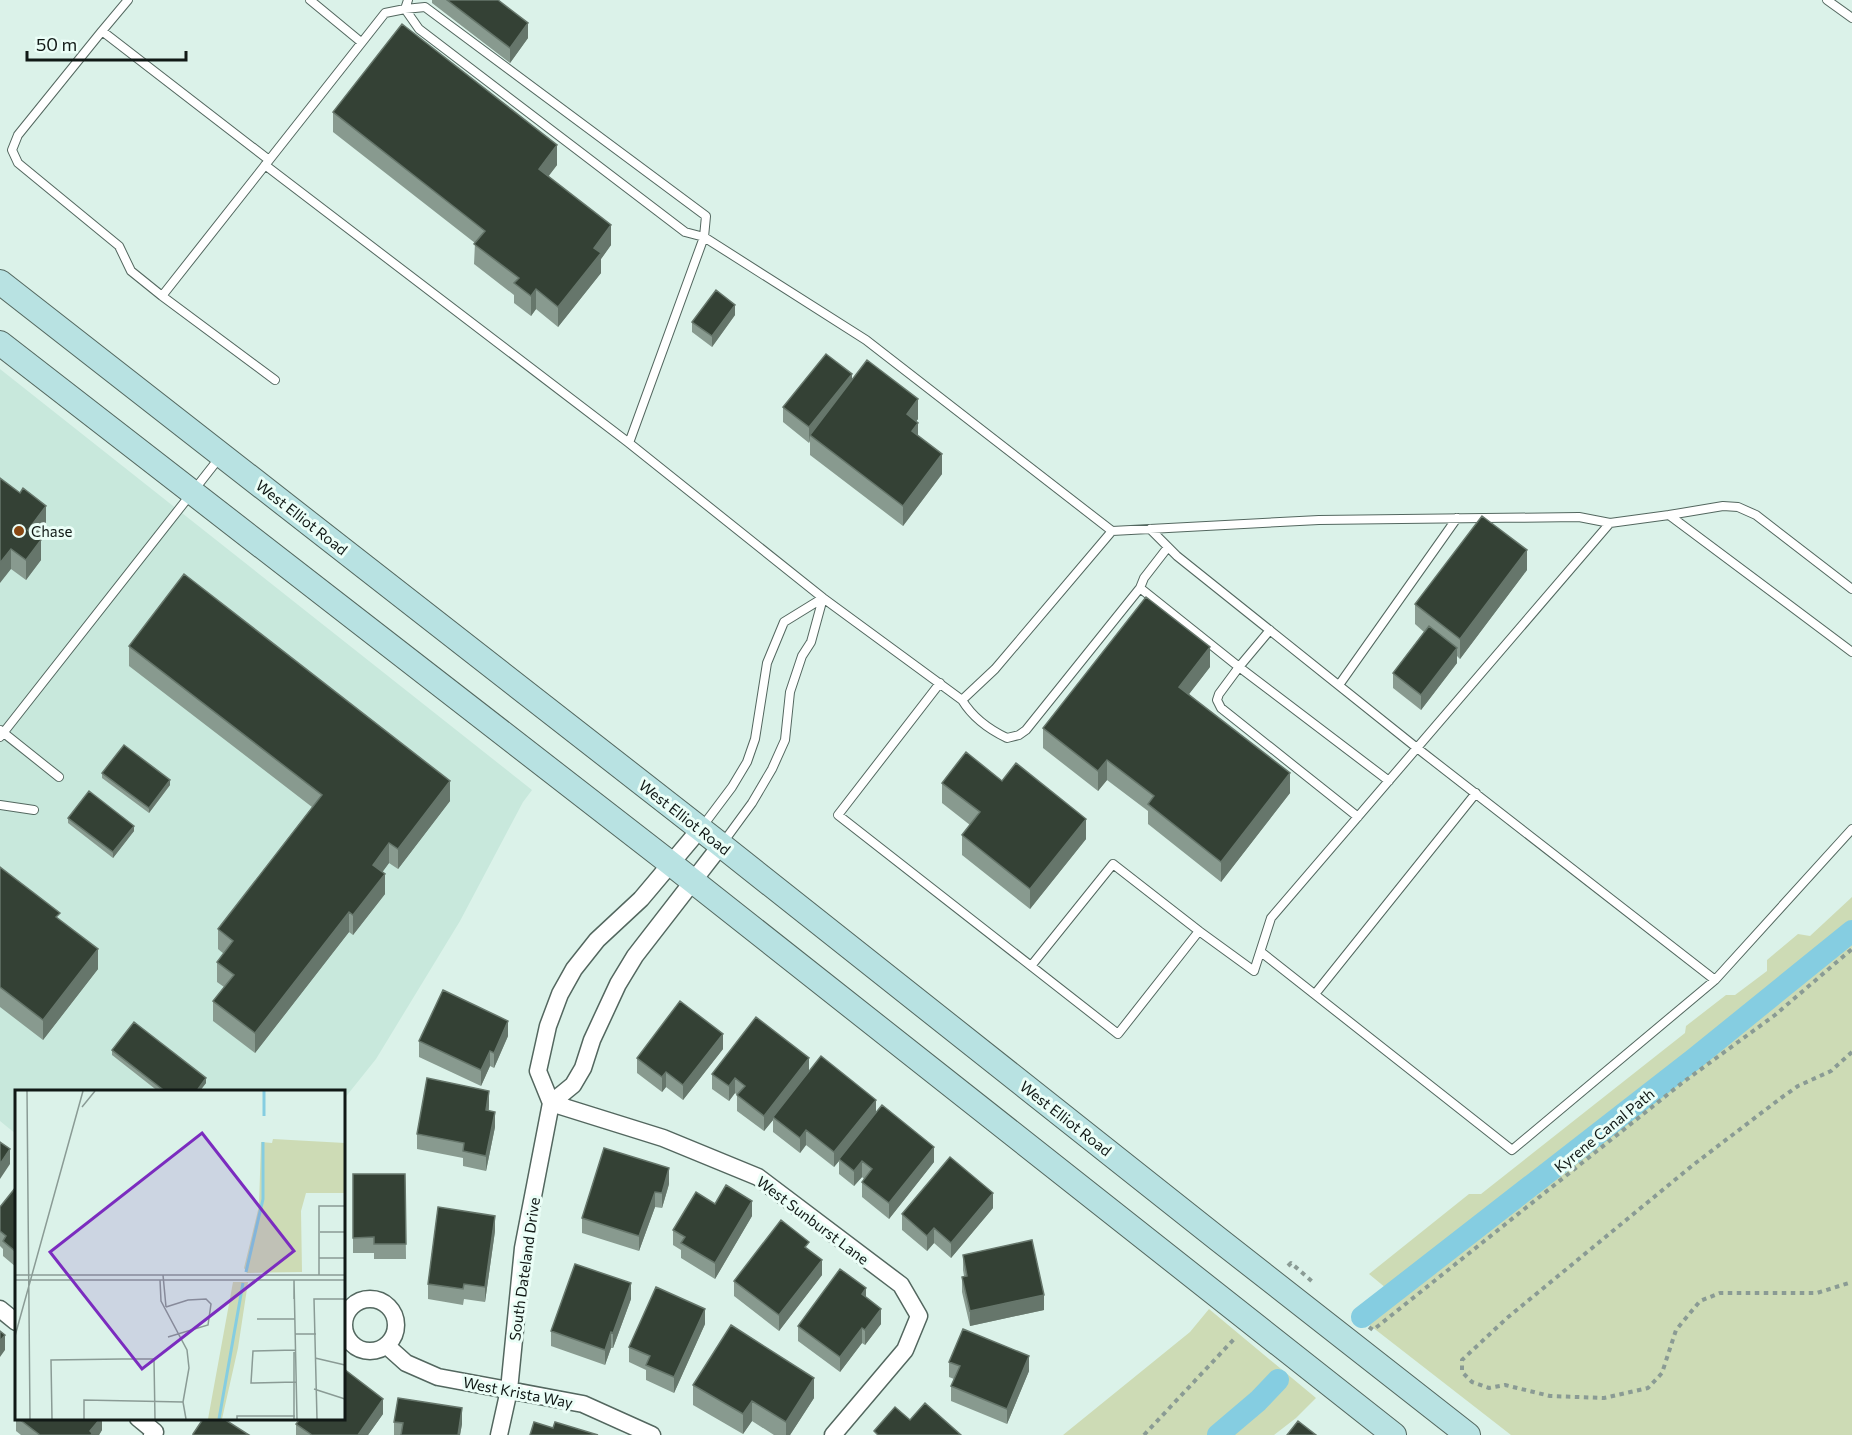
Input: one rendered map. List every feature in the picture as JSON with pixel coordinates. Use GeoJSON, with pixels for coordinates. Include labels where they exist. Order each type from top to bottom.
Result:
{"type":"FeatureCollection","features":[{"type":"Feature","properties":{"kind":"main road","name":"West Elliot Road"},"geometry":{"type":"LineString","coordinates":[[0,282],[722,845],[1468,1435]]}},
{"type":"Feature","properties":{"kind":"main road"},"geometry":{"type":"LineString","coordinates":[[0,343],[692,880],[1394,1435]]}},
{"type":"Feature","properties":{"kind":"street"},"geometry":{"type":"LineString","coordinates":[[700,829],[641,899],[597,940],[574,969],[548,1026],[538,1071],[550,1103],[573,1085],[583,1068],[592,1040],[618,984],[635,956],[692,880],[722,845]]}},
{"type":"Feature","properties":{"kind":"street","name":"West Sunburst Lane"},"geometry":{"type":"LineString","coordinates":[[550,1103],[663,1138],[758,1177],[901,1286],[919,1316],[905,1350],[833,1435]]}},
{"type":"Feature","properties":{"kind":"street","name":"South Dateland Drive"},"geometry":{"type":"LineString","coordinates":[[499,1435],[509,1390],[523,1248],[550,1103]]}},
{"type":"Feature","properties":{"kind":"street"},"geometry":{"type":"LineString","coordinates":[[0,1309],[15,1321]]}},
{"type":"Feature","properties":{"kind":"street","name":"West Krista Way"},"geometry":{"type":"LineString","coordinates":[[387,1346],[406,1363],[438,1377],[583,1404],[652,1435]]}},
{"type":"Feature","properties":{"kind":"street"},"geometry":{"type":"LineString","coordinates":[[139,1420],[153,1433]]}},
{"type":"Feature","properties":{"kind":"lane"},"geometry":{"type":"LineString","coordinates":[[128,0],[18,135],[12,150],[18,163],[119,246],[131,271],[275,380]]}},
{"type":"Feature","properties":{"kind":"lane"},"geometry":{"type":"LineString","coordinates":[[310,0],[361,42]]}},
{"type":"Feature","properties":{"kind":"lane"},"geometry":{"type":"LineString","coordinates":[[1827,0],[1852,18]]}},
{"type":"Feature","properties":{"kind":"lane"},"geometry":{"type":"LineString","coordinates":[[162,296],[385,12],[406,4],[425,7],[706,216],[704,237],[629,443]]}},
{"type":"Feature","properties":{"kind":"lane"},"geometry":{"type":"LineString","coordinates":[[406,4],[419,29],[685,232],[704,237],[866,340],[1113,531],[1319,520],[1579,517],[1610,523],[1723,506],[1738,507],[1756,515],[1852,589]]}},
{"type":"Feature","properties":{"kind":"lane"},"geometry":{"type":"LineString","coordinates":[[102,31],[267,163],[629,443],[823,598],[962,700],[970,713],[991,730],[1007,738],[1019,735],[1026,730],[1140,588],[1168,547]]}},
{"type":"Feature","properties":{"kind":"lane"},"geometry":{"type":"LineString","coordinates":[[59,777],[1,734],[222,455]]}},
{"type":"Feature","properties":{"kind":"lane"},"geometry":{"type":"LineString","coordinates":[[1669,515],[1852,652]]}},
{"type":"Feature","properties":{"kind":"lane"},"geometry":{"type":"LineString","coordinates":[[1339,685],[1457,518]]}},
{"type":"Feature","properties":{"kind":"lane"},"geometry":{"type":"LineString","coordinates":[[1031,966],[1113,864],[1254,971],[1271,918],[1610,523]]}},
{"type":"Feature","properties":{"kind":"lane"},"geometry":{"type":"LineString","coordinates":[[1150,530],[1269,630],[1417,748],[1715,980]]}},
{"type":"Feature","properties":{"kind":"lane"},"geometry":{"type":"LineString","coordinates":[[962,700],[995,669],[1113,531]]}},
{"type":"Feature","properties":{"kind":"lane"},"geometry":{"type":"LineString","coordinates":[[1140,588],[1389,781]]}},
{"type":"Feature","properties":{"kind":"lane"},"geometry":{"type":"LineString","coordinates":[[700,829],[732,788],[747,762],[755,738],[767,663],[784,622],[823,598]]}},
{"type":"Feature","properties":{"kind":"lane"},"geometry":{"type":"LineString","coordinates":[[722,845],[772,770],[785,740],[790,692],[802,656],[811,642],[823,598]]}},
{"type":"Feature","properties":{"kind":"lane"},"geometry":{"type":"LineString","coordinates":[[1269,630],[1239,667],[1217,700],[1221,708],[1358,817]]}},
{"type":"Feature","properties":{"kind":"lane"},"geometry":{"type":"LineString","coordinates":[[940,683],[838,815],[1118,1034],[1199,931]]}},
{"type":"Feature","properties":{"kind":"lane"},"geometry":{"type":"LineString","coordinates":[[1315,994],[1476,793]]}},
{"type":"Feature","properties":{"kind":"lane"},"geometry":{"type":"LineString","coordinates":[[0,805],[34,810]]}},
{"type":"Feature","properties":{"kind":"lane"},"geometry":{"type":"LineString","coordinates":[[1261,951],[1512,1150],[1715,980],[1852,829]]}},
{"type":"Feature","properties":{"kind":"path","name":"Kyrene Canal Path"},"geometry":{"type":"LineString","coordinates":[[1373,1330],[1682,1083],[1775,1015],[1852,949]]}},
{"type":"Feature","properties":{"kind":"path"},"geometry":{"type":"LineString","coordinates":[[1852,1052],[1831,1071],[1798,1086],[1781,1098],[1693,1165],[1507,1318],[1462,1360],[1462,1371],[1472,1382],[1489,1388],[1505,1385],[1550,1396],[1604,1398],[1648,1388],[1662,1373],[1676,1330],[1700,1301],[1720,1293],[1817,1293],[1852,1282]]}},
{"type":"Feature","properties":{"kind":"path"},"geometry":{"type":"LineString","coordinates":[[1144,1435],[1236,1338]]}},
{"type":"Feature","properties":{"kind":"shaded area"},"geometry":{"type":"Polygon","coordinates":[[[0,369],[532,790],[523,802],[460,921],[376,1059],[345,1098],[345,1090],[15,1090],[15,1133],[0,1121],[0,369]]]}},
{"type":"Feature","properties":{"kind":"shaded area"},"geometry":{"type":"Polygon","coordinates":[[[1852,897],[1852,1435],[1511,1435],[1367,1323],[1398,1298],[1369,1274],[1469,1194],[1481,1194],[1685,1033],[1686,1026],[1726,995],[1735,995],[1767,971],[1767,960],[1798,934],[1810,936],[1852,897]]]}},
{"type":"Feature","properties":{"kind":"shaded area"},"geometry":{"type":"Polygon","coordinates":[[[1209,1309],[1316,1398],[1296,1418],[1274,1435],[1063,1435],[1190,1332],[1209,1309]]]}},
{"type":"Feature","properties":{"kind":"building"},"geometry":{"type":"Polygon","coordinates":[[[447,0],[498,0],[528,23],[510,48],[447,0]]]}},
{"type":"Feature","properties":{"kind":"building"},"geometry":{"type":"Polygon","coordinates":[[[402,24],[557,145],[539,169],[611,225],[594,248],[601,253],[558,307],[536,289],[531,296],[514,283],[519,278],[474,244],[485,231],[333,112],[402,24]]]}},
{"type":"Feature","properties":{"kind":"building"},"geometry":{"type":"Polygon","coordinates":[[[716,290],[735,305],[712,336],[692,322],[716,290]]]}},
{"type":"Feature","properties":{"kind":"building"},"geometry":{"type":"Polygon","coordinates":[[[826,354],[852,374],[809,427],[783,407],[826,354]]]}},
{"type":"Feature","properties":{"kind":"building"},"geometry":{"type":"Polygon","coordinates":[[[867,360],[918,399],[907,414],[918,423],[912,431],[942,454],[903,506],[810,435],[867,360]]]}},
{"type":"Feature","properties":{"kind":"building"},"geometry":{"type":"Polygon","coordinates":[[[0,478],[20,493],[23,488],[46,506],[28,530],[41,540],[26,560],[11,549],[0,563],[0,478]]]}},
{"type":"Feature","properties":{"kind":"building"},"geometry":{"type":"Polygon","coordinates":[[[1482,516],[1527,550],[1460,639],[1415,604],[1482,516]]]}},
{"type":"Feature","properties":{"kind":"building"},"geometry":{"type":"Polygon","coordinates":[[[184,574],[450,781],[398,849],[389,843],[373,865],[385,874],[353,915],[349,912],[255,1033],[213,1001],[234,975],[217,962],[233,941],[218,929],[322,795],[129,646],[184,574]]]}},
{"type":"Feature","properties":{"kind":"building"},"geometry":{"type":"Polygon","coordinates":[[[1146,597],[1210,647],[1179,687],[1290,773],[1221,862],[1148,804],[1154,796],[1107,760],[1098,771],[1043,728],[1146,597]]]}},
{"type":"Feature","properties":{"kind":"building"},"geometry":{"type":"Polygon","coordinates":[[[1429,626],[1457,648],[1421,695],[1393,673],[1429,626]]]}},
{"type":"Feature","properties":{"kind":"building"},"geometry":{"type":"Polygon","coordinates":[[[124,745],[170,780],[149,808],[102,773],[124,745]]]}},
{"type":"Feature","properties":{"kind":"building"},"geometry":{"type":"Polygon","coordinates":[[[966,752],[1002,781],[1016,763],[1086,819],[1030,889],[962,835],[980,812],[942,783],[966,752]]]}},
{"type":"Feature","properties":{"kind":"building"},"geometry":{"type":"Polygon","coordinates":[[[89,791],[134,826],[113,852],[68,818],[89,791]]]}},
{"type":"Feature","properties":{"kind":"building"},"geometry":{"type":"Polygon","coordinates":[[[0,867],[60,913],[56,917],[98,949],[43,1020],[0,987],[0,867]]]}},
{"type":"Feature","properties":{"kind":"building"},"geometry":{"type":"Polygon","coordinates":[[[443,990],[508,1021],[494,1053],[490,1051],[481,1070],[419,1041],[443,990]]]}},
{"type":"Feature","properties":{"kind":"building"},"geometry":{"type":"Polygon","coordinates":[[[680,1001],[723,1034],[683,1085],[666,1072],[662,1077],[637,1058],[680,1001]]]}},
{"type":"Feature","properties":{"kind":"building"},"geometry":{"type":"Polygon","coordinates":[[[756,1017],[809,1058],[764,1116],[737,1095],[745,1086],[735,1078],[729,1086],[712,1074],[756,1017]]]}},
{"type":"Feature","properties":{"kind":"building"},"geometry":{"type":"Polygon","coordinates":[[[134,1022],[206,1078],[197,1090],[163,1090],[112,1050],[134,1022]]]}},
{"type":"Feature","properties":{"kind":"building"},"geometry":{"type":"Polygon","coordinates":[[[821,1056],[876,1100],[834,1152],[806,1130],[800,1138],[773,1117],[821,1056]]]}},
{"type":"Feature","properties":{"kind":"building"},"geometry":{"type":"Polygon","coordinates":[[[427,1078],[489,1091],[486,1110],[495,1112],[486,1156],[463,1151],[464,1143],[417,1134],[427,1078]]]}},
{"type":"Feature","properties":{"kind":"building"},"geometry":{"type":"Polygon","coordinates":[[[882,1105],[934,1147],[889,1203],[862,1182],[872,1169],[862,1161],[854,1171],[839,1159],[882,1105]]]}},
{"type":"Feature","properties":{"kind":"building"},"geometry":{"type":"Polygon","coordinates":[[[0,1142],[10,1149],[0,1164],[0,1142]]]}},
{"type":"Feature","properties":{"kind":"building"},"geometry":{"type":"Polygon","coordinates":[[[604,1148],[669,1168],[662,1193],[655,1192],[639,1236],[582,1218],[604,1148]]]}},
{"type":"Feature","properties":{"kind":"building"},"geometry":{"type":"Polygon","coordinates":[[[950,1157],[993,1193],[951,1243],[934,1228],[927,1236],[902,1214],[950,1157]]]}},
{"type":"Feature","properties":{"kind":"building"},"geometry":{"type":"Polygon","coordinates":[[[353,1174],[405,1174],[406,1244],[374,1244],[374,1237],[353,1238],[353,1174]]]}},
{"type":"Feature","properties":{"kind":"building"},"geometry":{"type":"Polygon","coordinates":[[[726,1185],[752,1201],[715,1263],[681,1243],[685,1237],[673,1230],[696,1192],[715,1204],[726,1185]]]}},
{"type":"Feature","properties":{"kind":"building"},"geometry":{"type":"Polygon","coordinates":[[[15,1188],[15,1251],[3,1241],[6,1236],[0,1231],[0,1207],[15,1188]]]}},
{"type":"Feature","properties":{"kind":"building"},"geometry":{"type":"Polygon","coordinates":[[[438,1207],[495,1216],[485,1287],[464,1284],[463,1289],[428,1284],[438,1207]]]}},
{"type":"Feature","properties":{"kind":"building"},"geometry":{"type":"Polygon","coordinates":[[[781,1220],[809,1242],[805,1247],[822,1260],[779,1315],[734,1281],[781,1220]]]}},
{"type":"Feature","properties":{"kind":"building"},"geometry":{"type":"Polygon","coordinates":[[[1032,1240],[1044,1295],[970,1311],[962,1277],[967,1276],[963,1255],[1032,1240]]]}},
{"type":"Feature","properties":{"kind":"building"},"geometry":{"type":"Polygon","coordinates":[[[575,1264],[631,1283],[605,1350],[551,1331],[575,1264]]]}},
{"type":"Feature","properties":{"kind":"building"},"geometry":{"type":"Polygon","coordinates":[[[840,1269],[866,1288],[862,1294],[881,1309],[865,1330],[862,1328],[840,1357],[798,1326],[840,1269]]]}},
{"type":"Feature","properties":{"kind":"building"},"geometry":{"type":"Polygon","coordinates":[[[656,1287],[705,1309],[674,1377],[646,1365],[650,1356],[629,1347],[656,1287]]]}},
{"type":"Feature","properties":{"kind":"building"},"geometry":{"type":"Polygon","coordinates":[[[731,1325],[814,1378],[786,1422],[752,1401],[743,1414],[693,1385],[731,1325]]]}},
{"type":"Feature","properties":{"kind":"building"},"geometry":{"type":"Polygon","coordinates":[[[963,1329],[1029,1356],[1007,1409],[951,1386],[960,1366],[949,1362],[963,1329]]]}},
{"type":"Feature","properties":{"kind":"building"},"geometry":{"type":"Polygon","coordinates":[[[0,1331],[5,1335],[0,1341],[0,1331]]]}},
{"type":"Feature","properties":{"kind":"building"},"geometry":{"type":"Polygon","coordinates":[[[345,1370],[383,1399],[358,1435],[312,1435],[296,1424],[299,1420],[345,1420],[345,1370]]]}},
{"type":"Feature","properties":{"kind":"building"},"geometry":{"type":"Polygon","coordinates":[[[398,1398],[462,1408],[458,1435],[401,1435],[403,1423],[394,1422],[398,1398]]]}},
{"type":"Feature","properties":{"kind":"building"},"geometry":{"type":"Polygon","coordinates":[[[925,1403],[961,1435],[878,1435],[874,1431],[895,1407],[910,1420],[925,1403]]]}},
{"type":"Feature","properties":{"kind":"building"},"geometry":{"type":"Polygon","coordinates":[[[20,1420],[99,1420],[90,1431],[91,1435],[40,1435],[20,1420]]]}},
{"type":"Feature","properties":{"kind":"building"},"geometry":{"type":"Polygon","coordinates":[[[202,1420],[226,1420],[249,1435],[193,1435],[202,1420]]]}},
{"type":"Feature","properties":{"kind":"building"},"geometry":{"type":"Polygon","coordinates":[[[1298,1421],[1316,1435],[1287,1435],[1298,1421]]]}},
{"type":"Feature","properties":{"kind":"building"},"geometry":{"type":"Polygon","coordinates":[[[534,1422],[553,1428],[555,1422],[598,1435],[530,1435],[534,1422]]]}},
{"type":"Feature","properties":{"kind":"waterway"},"geometry":{"type":"LineString","coordinates":[[1362,1317],[1694,1059],[1852,931]]}},
{"type":"Feature","properties":{"kind":"waterway"},"geometry":{"type":"LineString","coordinates":[[1218,1435],[1258,1401],[1278,1380]]}},
{"type":"Feature","properties":{"kind":"place","name":"Chase"},"geometry":{"type":"Point","coordinates":[19,531]}}]}
